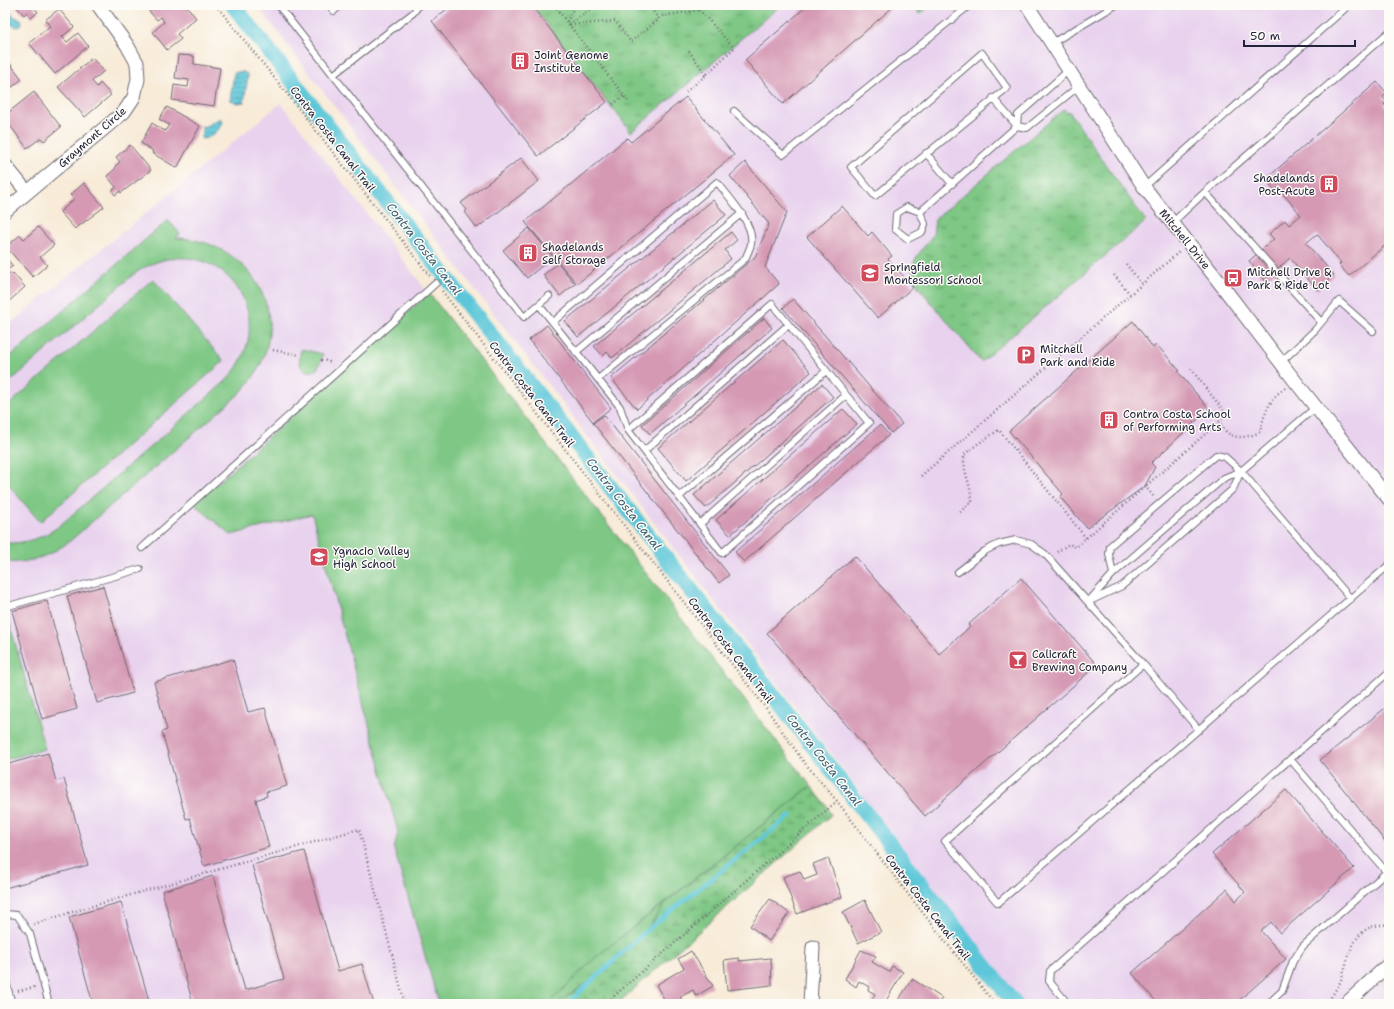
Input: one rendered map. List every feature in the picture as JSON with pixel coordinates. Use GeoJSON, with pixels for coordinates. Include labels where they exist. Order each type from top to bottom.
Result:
{"type":"FeatureCollection","features":[{"type":"Feature","properties":{"kind":"street","name":"Graymont Circle"},"geometry":{"type":"LineString","coordinates":[[5,211],[124,112],[134,97],[138,79],[137,63],[127,45],[98,5]]}},
{"type":"Feature","properties":{"kind":"street","name":"Mitchell Drive"},"geometry":{"type":"LineString","coordinates":[[1028,5],[1144,187],[1389,499]]}},
{"type":"Feature","properties":{"kind":"street"},"geometry":{"type":"LineString","coordinates":[[5,165],[27,192]]}},
{"type":"Feature","properties":{"kind":"street"},"geometry":{"type":"LineString","coordinates":[[810,1004],[812,948]]}},
{"type":"Feature","properties":{"kind":"street"},"geometry":{"type":"LineString","coordinates":[[1348,1004],[1349,1001],[1389,964]]}},
{"type":"Feature","properties":{"kind":"lane"},"geometry":{"type":"LineString","coordinates":[[278,5],[524,317],[549,296]]}},
{"type":"Feature","properties":{"kind":"lane"},"geometry":{"type":"LineString","coordinates":[[329,5],[334,11],[341,5]]}},
{"type":"Feature","properties":{"kind":"lane"},"geometry":{"type":"LineString","coordinates":[[333,75],[413,13],[419,5]]}},
{"type":"Feature","properties":{"kind":"lane"},"geometry":{"type":"LineString","coordinates":[[734,111],[783,155],[970,5]]}},
{"type":"Feature","properties":{"kind":"lane"},"geometry":{"type":"LineString","coordinates":[[1052,43],[1116,5]]}},
{"type":"Feature","properties":{"kind":"lane"},"geometry":{"type":"LineString","coordinates":[[1144,187],[1349,5]]}},
{"type":"Feature","properties":{"kind":"lane"},"geometry":{"type":"LineString","coordinates":[[1172,223],[1205,192],[1389,32]]}},
{"type":"Feature","properties":{"kind":"lane"},"geometry":{"type":"LineString","coordinates":[[982,53],[1007,88],[993,98],[875,196],[851,167],[982,53]]}},
{"type":"Feature","properties":{"kind":"lane"},"geometry":{"type":"LineString","coordinates":[[920,212],[1017,126],[1018,115],[1070,70]]}},
{"type":"Feature","properties":{"kind":"lane"},"geometry":{"type":"LineString","coordinates":[[993,98],[1017,126],[1027,128],[1079,86]]}},
{"type":"Feature","properties":{"kind":"lane"},"geometry":{"type":"LineString","coordinates":[[926,153],[952,184]]}},
{"type":"Feature","properties":{"kind":"lane"},"geometry":{"type":"LineString","coordinates":[[553,322],[717,182],[742,213],[749,228],[751,243],[745,259],[598,379]]}},
{"type":"Feature","properties":{"kind":"lane"},"geometry":{"type":"LineString","coordinates":[[1205,192],[1321,322]]}},
{"type":"Feature","properties":{"kind":"lane"},"geometry":{"type":"LineString","coordinates":[[907,207],[920,212],[925,224],[922,232],[908,239],[895,229],[896,214],[907,207]]}},
{"type":"Feature","properties":{"kind":"lane"},"geometry":{"type":"LineString","coordinates":[[576,352],[742,213]]}},
{"type":"Feature","properties":{"kind":"lane"},"geometry":{"type":"LineString","coordinates":[[142,548],[436,283]]}},
{"type":"Feature","properties":{"kind":"lane"},"geometry":{"type":"LineString","coordinates":[[1281,362],[1315,330],[1339,301],[1373,331]]}},
{"type":"Feature","properties":{"kind":"lane"},"geometry":{"type":"LineString","coordinates":[[539,304],[620,407],[628,430],[722,553],[869,424],[772,304],[628,430]]}},
{"type":"Feature","properties":{"kind":"lane"},"geometry":{"type":"LineString","coordinates":[[644,451],[788,325]]}},
{"type":"Feature","properties":{"kind":"lane"},"geometry":{"type":"LineString","coordinates":[[679,497],[826,371]]}},
{"type":"Feature","properties":{"kind":"lane"},"geometry":{"type":"LineString","coordinates":[[700,524],[846,395]]}},
{"type":"Feature","properties":{"kind":"lane"},"geometry":{"type":"LineString","coordinates":[[1088,602],[1113,574],[1224,478],[1241,471],[1316,407]]}},
{"type":"Feature","properties":{"kind":"lane"},"geometry":{"type":"LineString","coordinates":[[1113,574],[1109,554],[1110,546],[1216,455],[1225,457],[1241,471],[1351,599]]}},
{"type":"Feature","properties":{"kind":"lane"},"geometry":{"type":"LineString","coordinates":[[1088,602],[1122,586],[1233,489],[1241,471]]}},
{"type":"Feature","properties":{"kind":"lane"},"geometry":{"type":"LineString","coordinates":[[958,572],[985,551],[999,544],[1016,540],[1030,544],[1049,558],[1143,664],[1198,730]]}},
{"type":"Feature","properties":{"kind":"lane"},"geometry":{"type":"LineString","coordinates":[[1143,664],[945,841],[998,903],[1389,565]]}},
{"type":"Feature","properties":{"kind":"lane"},"geometry":{"type":"LineString","coordinates":[[5,607],[140,569]]}},
{"type":"Feature","properties":{"kind":"lane"},"geometry":{"type":"LineString","coordinates":[[1068,1004],[1049,981],[1050,971],[1389,672]]}},
{"type":"Feature","properties":{"kind":"lane"},"geometry":{"type":"LineString","coordinates":[[1268,1004],[1282,991],[1293,961],[1302,946],[1388,873],[1290,760]]}},
{"type":"Feature","properties":{"kind":"lane"},"geometry":{"type":"LineString","coordinates":[[5,914],[17,915],[30,934],[48,1004]]}},
{"type":"Feature","properties":{"kind":"lane"},"geometry":{"type":"LineString","coordinates":[[5,978],[12,1004]]}},
{"type":"Feature","properties":{"kind":"path","name":"Contra Costa Canal Trail"},"geometry":{"type":"LineString","coordinates":[[216,5],[436,283],[762,702],[803,761],[837,801],[995,1004]]}},
{"type":"Feature","properties":{"kind":"path"},"geometry":{"type":"LineString","coordinates":[[554,5],[628,101]]}},
{"type":"Feature","properties":{"kind":"path"},"geometry":{"type":"LineString","coordinates":[[569,24],[575,5]]}},
{"type":"Feature","properties":{"kind":"path"},"geometry":{"type":"LineString","coordinates":[[569,24],[597,5]]}},
{"type":"Feature","properties":{"kind":"path"},"geometry":{"type":"LineString","coordinates":[[569,24],[615,21],[631,42],[659,19],[648,5]]}},
{"type":"Feature","properties":{"kind":"path"},"geometry":{"type":"LineString","coordinates":[[686,92],[734,48],[695,5]]}},
{"type":"Feature","properties":{"kind":"path"},"geometry":{"type":"LineString","coordinates":[[662,16],[700,10]]}},
{"type":"Feature","properties":{"kind":"path"},"geometry":{"type":"LineString","coordinates":[[689,51],[706,75]]}},
{"type":"Feature","properties":{"kind":"path"},"geometry":{"type":"LineString","coordinates":[[613,104],[624,96]]}},
{"type":"Feature","properties":{"kind":"path"},"geometry":{"type":"LineString","coordinates":[[921,476],[1189,244]]}},
{"type":"Feature","properties":{"kind":"path"},"geometry":{"type":"LineString","coordinates":[[1126,264],[1142,284]]}},
{"type":"Feature","properties":{"kind":"path"},"geometry":{"type":"LineString","coordinates":[[1114,275],[1130,294]]}},
{"type":"Feature","properties":{"kind":"path"},"geometry":{"type":"LineString","coordinates":[[273,350],[300,355]]}},
{"type":"Feature","properties":{"kind":"path"},"geometry":{"type":"LineString","coordinates":[[321,360],[328,361],[335,367]]}},
{"type":"Feature","properties":{"kind":"path"},"geometry":{"type":"LineString","coordinates":[[1049,558],[1069,544],[1076,547],[1227,415],[1191,369]]}},
{"type":"Feature","properties":{"kind":"path"},"geometry":{"type":"LineString","coordinates":[[1219,422],[1229,435],[1242,437],[1252,436],[1260,432],[1263,418],[1275,395],[1295,381]]}},
{"type":"Feature","properties":{"kind":"path"},"geometry":{"type":"LineString","coordinates":[[960,512],[972,501],[971,492],[963,465],[964,455],[999,430],[1086,538]]}},
{"type":"Feature","properties":{"kind":"path"},"geometry":{"type":"LineString","coordinates":[[605,1004],[837,801]]}},
{"type":"Feature","properties":{"kind":"path"},"geometry":{"type":"LineString","coordinates":[[25,927],[82,909],[359,829],[405,1004]]}},
{"type":"Feature","properties":{"kind":"path"},"geometry":{"type":"LineString","coordinates":[[1327,1004],[1341,981],[1355,942],[1363,932],[1371,927],[1389,924]]}},
{"type":"Feature","properties":{"kind":"path"},"geometry":{"type":"LineString","coordinates":[[18,991],[35,987]]}},
{"type":"Feature","properties":{"kind":"shaded area"},"geometry":{"type":"Polygon","coordinates":[[[257,5],[1389,5],[1389,1004],[1023,1004],[257,5]]]}},
{"type":"Feature","properties":{"kind":"shaded area","name":"Ygnacio Valley High School"},"geometry":{"type":"Polygon","coordinates":[[[281,103],[811,786],[596,957],[548,1004],[5,1004],[5,328],[281,103]]]}},
{"type":"Feature","properties":{"kind":"green space"},"geometry":{"type":"Polygon","coordinates":[[[532,5],[781,5],[631,132],[532,5]]]}},
{"type":"Feature","properties":{"kind":"green space"},"geometry":{"type":"Polygon","coordinates":[[[912,5],[931,5],[920,14],[912,5]]]}},
{"type":"Feature","properties":{"kind":"green space"},"geometry":{"type":"Polygon","coordinates":[[[1064,109],[1067,113],[1069,111],[1146,221],[981,362],[919,288],[913,278],[912,267],[917,256],[933,235],[935,219],[1064,109]]]}},
{"type":"Feature","properties":{"kind":"green space"},"geometry":{"type":"Polygon","coordinates":[[[168,220],[180,234],[176,238],[201,241],[223,250],[241,264],[256,282],[265,302],[269,324],[267,348],[257,371],[253,378],[238,395],[70,541],[55,551],[39,558],[23,562],[5,562],[5,543],[33,540],[58,527],[226,381],[244,355],[249,328],[245,303],[232,282],[213,266],[189,258],[162,260],[134,274],[5,386],[5,361],[168,220]]]}},
{"type":"Feature","properties":{"kind":"green space"},"geometry":{"type":"Polygon","coordinates":[[[153,279],[224,361],[40,522],[5,481],[5,408],[153,279]]]}},
{"type":"Feature","properties":{"kind":"green space"},"geometry":{"type":"Polygon","coordinates":[[[429,293],[811,786],[596,957],[548,1004],[439,1004],[394,849],[398,832],[312,514],[231,535],[194,504],[429,293]]]}},
{"type":"Feature","properties":{"kind":"green space"},"geometry":{"type":"Polygon","coordinates":[[[301,349],[323,354],[317,369],[307,371],[302,368],[300,359],[301,349]]]}},
{"type":"Feature","properties":{"kind":"green space"},"geometry":{"type":"Polygon","coordinates":[[[5,614],[7,614],[45,749],[5,760],[5,614]]]}},
{"type":"Feature","properties":{"kind":"green space"},"geometry":{"type":"Polygon","coordinates":[[[811,786],[826,805],[831,815],[617,1004],[556,1004],[596,977],[646,931],[666,902],[811,786]]]}},
{"type":"Feature","properties":{"kind":"green space"},"geometry":{"type":"Polygon","coordinates":[[[666,902],[646,931],[596,977],[556,1004],[548,1004],[596,957],[666,902]]]}},
{"type":"Feature","properties":{"kind":"water"},"geometry":{"type":"Polygon","coordinates":[[[5,9],[10,10],[14,17],[21,19],[21,26],[17,27],[7,25],[5,20],[5,9]]]}},
{"type":"Feature","properties":{"kind":"water"},"geometry":{"type":"Polygon","coordinates":[[[244,72],[248,75],[244,102],[237,103],[230,100],[234,73],[244,72]]]}},
{"type":"Feature","properties":{"kind":"water"},"geometry":{"type":"Polygon","coordinates":[[[220,118],[223,122],[220,128],[211,136],[202,139],[201,137],[203,130],[201,127],[204,127],[220,118]]]}},
{"type":"Feature","properties":{"kind":"building"},"geometry":{"type":"Polygon","coordinates":[[[15,5],[36,5],[34,7],[38,12],[31,18],[27,12],[24,15],[15,5]]]}},
{"type":"Feature","properties":{"kind":"building"},"geometry":{"type":"Polygon","coordinates":[[[152,5],[186,5],[196,18],[177,34],[181,39],[167,50],[153,32],[164,22],[161,17],[157,20],[147,9],[152,5]]]}},
{"type":"Feature","properties":{"kind":"building","name":"Joint Genome Institute"},"geometry":{"type":"Polygon","coordinates":[[[452,5],[531,5],[607,102],[538,156],[432,21],[452,5]]]}},
{"type":"Feature","properties":{"kind":"building"},"geometry":{"type":"Polygon","coordinates":[[[808,5],[895,5],[783,104],[745,60],[808,5]]]}},
{"type":"Feature","properties":{"kind":"building"},"geometry":{"type":"Polygon","coordinates":[[[59,9],[74,27],[62,37],[67,42],[78,33],[88,46],[55,74],[29,43],[50,26],[45,20],[59,9]]]}},
{"type":"Feature","properties":{"kind":"building"},"geometry":{"type":"Polygon","coordinates":[[[178,55],[194,56],[194,64],[220,68],[214,106],[172,100],[174,85],[188,87],[189,80],[175,78],[178,55]]]}},
{"type":"Feature","properties":{"kind":"building"},"geometry":{"type":"Polygon","coordinates":[[[5,57],[22,79],[5,93],[5,57]]]}},
{"type":"Feature","properties":{"kind":"building"},"geometry":{"type":"Polygon","coordinates":[[[92,58],[104,71],[92,81],[97,87],[100,83],[111,95],[85,117],[58,87],[92,58]]]}},
{"type":"Feature","properties":{"kind":"building","name":"Shadelands Post-Acute"},"geometry":{"type":"Polygon","coordinates":[[[1377,82],[1387,93],[1383,97],[1387,102],[1384,104],[1389,110],[1389,242],[1349,276],[1339,265],[1341,263],[1317,234],[1306,243],[1334,275],[1317,290],[1290,258],[1265,280],[1249,261],[1274,239],[1269,234],[1285,220],[1289,225],[1301,215],[1278,188],[1275,191],[1266,179],[1377,82]]]}},
{"type":"Feature","properties":{"kind":"building"},"geometry":{"type":"Polygon","coordinates":[[[34,92],[61,127],[44,141],[41,138],[27,148],[5,119],[5,115],[34,92]]]}},
{"type":"Feature","properties":{"kind":"building"},"geometry":{"type":"Polygon","coordinates":[[[686,97],[734,155],[577,284],[525,222],[627,138],[631,142],[686,97]]]}},
{"type":"Feature","properties":{"kind":"building"},"geometry":{"type":"Polygon","coordinates":[[[167,107],[200,126],[177,168],[152,153],[153,151],[141,143],[152,123],[165,131],[169,125],[159,119],[167,107]]]}},
{"type":"Feature","properties":{"kind":"building"},"geometry":{"type":"Polygon","coordinates":[[[130,145],[151,170],[121,193],[120,191],[115,195],[112,191],[116,187],[107,176],[120,162],[116,157],[130,145]]]}},
{"type":"Feature","properties":{"kind":"building"},"geometry":{"type":"Polygon","coordinates":[[[521,158],[539,181],[477,228],[465,212],[467,210],[461,203],[521,158]]]}},
{"type":"Feature","properties":{"kind":"building"},"geometry":{"type":"Polygon","coordinates":[[[745,162],[787,212],[765,267],[779,284],[637,409],[611,378],[755,257],[769,224],[730,176],[745,162]]]}},
{"type":"Feature","properties":{"kind":"building"},"geometry":{"type":"Polygon","coordinates":[[[84,183],[104,207],[75,229],[60,212],[74,199],[70,195],[84,183]]]}},
{"type":"Feature","properties":{"kind":"building"},"geometry":{"type":"Polygon","coordinates":[[[713,200],[726,215],[578,337],[565,321],[713,200]]]}},
{"type":"Feature","properties":{"kind":"building","name":"Springfield Montessori School"},"geometry":{"type":"Polygon","coordinates":[[[842,206],[868,236],[872,232],[892,256],[888,259],[913,287],[878,318],[807,237],[842,206]]]}},
{"type":"Feature","properties":{"kind":"building"},"geometry":{"type":"Polygon","coordinates":[[[38,227],[54,245],[40,257],[47,265],[33,277],[6,247],[20,235],[24,239],[38,227]]]}},
{"type":"Feature","properties":{"kind":"building","name":"Shadelands Self Storage"},"geometry":{"type":"Polygon","coordinates":[[[529,228],[553,257],[527,278],[503,250],[529,228]]]}},
{"type":"Feature","properties":{"kind":"building"},"geometry":{"type":"Polygon","coordinates":[[[731,232],[737,240],[725,250],[731,259],[612,358],[607,352],[603,356],[594,346],[731,232]]]}},
{"type":"Feature","properties":{"kind":"building"},"geometry":{"type":"Polygon","coordinates":[[[5,257],[13,266],[7,270],[11,275],[13,273],[25,287],[5,305],[5,257]]]}},
{"type":"Feature","properties":{"kind":"building"},"geometry":{"type":"Polygon","coordinates":[[[558,263],[575,284],[560,296],[543,275],[558,263]]]}},
{"type":"Feature","properties":{"kind":"building"},"geometry":{"type":"Polygon","coordinates":[[[793,299],[902,424],[891,433],[783,308],[793,299]]]}},
{"type":"Feature","properties":{"kind":"building"},"geometry":{"type":"Polygon","coordinates":[[[764,318],[772,328],[650,434],[642,425],[764,318]]]}},
{"type":"Feature","properties":{"kind":"building","name":"Contra Costa School of Performing Arts"},"geometry":{"type":"Polygon","coordinates":[[[1133,321],[1153,348],[1156,344],[1180,371],[1178,372],[1209,409],[1151,463],[1155,467],[1145,486],[1087,528],[1060,497],[1063,494],[1009,431],[1133,321]]]}},
{"type":"Feature","properties":{"kind":"building"},"geometry":{"type":"Polygon","coordinates":[[[547,325],[611,408],[593,422],[529,340],[547,325]]]}},
{"type":"Feature","properties":{"kind":"building"},"geometry":{"type":"Polygon","coordinates":[[[783,340],[811,372],[686,481],[658,448],[783,340]]]}},
{"type":"Feature","properties":{"kind":"building"},"geometry":{"type":"Polygon","coordinates":[[[822,384],[833,397],[706,508],[694,495],[822,384]]]}},
{"type":"Feature","properties":{"kind":"building"},"geometry":{"type":"Polygon","coordinates":[[[843,409],[857,424],[730,535],[716,520],[843,409]]]}},
{"type":"Feature","properties":{"kind":"building"},"geometry":{"type":"Polygon","coordinates":[[[604,415],[729,575],[719,583],[593,423],[604,415]]]}},
{"type":"Feature","properties":{"kind":"building"},"geometry":{"type":"Polygon","coordinates":[[[880,425],[889,435],[744,562],[735,552],[880,425]]]}},
{"type":"Feature","properties":{"kind":"building"},"geometry":{"type":"Polygon","coordinates":[[[855,556],[939,654],[970,627],[968,625],[1021,578],[1097,665],[925,816],[767,633],[855,556]]]}},
{"type":"Feature","properties":{"kind":"building"},"geometry":{"type":"Polygon","coordinates":[[[103,586],[133,693],[97,703],[67,596],[103,586]]]}},
{"type":"Feature","properties":{"kind":"building"},"geometry":{"type":"Polygon","coordinates":[[[47,601],[77,709],[42,719],[12,611],[47,601]]]}},
{"type":"Feature","properties":{"kind":"building"},"geometry":{"type":"Polygon","coordinates":[[[233,659],[248,712],[265,708],[287,786],[266,792],[267,796],[256,800],[269,847],[204,866],[190,818],[186,819],[162,732],[167,730],[154,682],[233,659]]]}},
{"type":"Feature","properties":{"kind":"building"},"geometry":{"type":"Polygon","coordinates":[[[1389,705],[1389,844],[1388,845],[1320,760],[1389,705]]]}},
{"type":"Feature","properties":{"kind":"building"},"geometry":{"type":"Polygon","coordinates":[[[48,753],[56,781],[64,779],[88,865],[5,888],[5,765],[48,753]]]}},
{"type":"Feature","properties":{"kind":"building"},"geometry":{"type":"Polygon","coordinates":[[[1286,790],[1354,868],[1280,933],[1271,922],[1261,931],[1286,959],[1235,1004],[1158,1004],[1132,973],[1227,889],[1236,901],[1245,892],[1212,854],[1286,790]]]}},
{"type":"Feature","properties":{"kind":"building"},"geometry":{"type":"Polygon","coordinates":[[[304,851],[338,971],[362,964],[374,1004],[193,1004],[162,891],[213,876],[245,990],[284,979],[252,865],[304,851]]]}},
{"type":"Feature","properties":{"kind":"building"},"geometry":{"type":"Polygon","coordinates":[[[828,858],[842,897],[797,914],[783,877],[800,871],[804,880],[817,875],[813,864],[828,858]]]}},
{"type":"Feature","properties":{"kind":"building"},"geometry":{"type":"Polygon","coordinates":[[[770,899],[789,913],[769,941],[750,926],[770,899]]]}},
{"type":"Feature","properties":{"kind":"building"},"geometry":{"type":"Polygon","coordinates":[[[865,900],[881,932],[858,943],[843,912],[865,900]]]}},
{"type":"Feature","properties":{"kind":"building"},"geometry":{"type":"Polygon","coordinates":[[[121,902],[150,1004],[93,1004],[69,917],[121,902]]]}},
{"type":"Feature","properties":{"kind":"building"},"geometry":{"type":"Polygon","coordinates":[[[861,950],[876,956],[872,962],[889,972],[892,966],[903,972],[884,1004],[875,1004],[871,1001],[875,994],[868,990],[869,987],[859,981],[856,987],[845,979],[861,950]]]}},
{"type":"Feature","properties":{"kind":"building"},"geometry":{"type":"Polygon","coordinates":[[[691,951],[713,986],[696,996],[693,990],[680,997],[683,1001],[677,1004],[667,1004],[656,985],[684,968],[678,959],[691,951]]]}},
{"type":"Feature","properties":{"kind":"building"},"geometry":{"type":"Polygon","coordinates":[[[739,958],[739,961],[771,958],[772,985],[727,990],[724,960],[739,958]]]}},
{"type":"Feature","properties":{"kind":"building"},"geometry":{"type":"Polygon","coordinates":[[[912,979],[942,998],[938,1004],[896,1004],[912,979]]]}},
{"type":"Feature","properties":{"kind":"waterway","name":"Contra Costa Canal"},"geometry":{"type":"LineString","coordinates":[[233,5],[1015,1004]]}},
{"type":"Feature","properties":{"kind":"waterway"},"geometry":{"type":"LineString","coordinates":[[567,1004],[646,931],[791,815]]}},
{"type":"Feature","properties":{"kind":"place","name":"Joint Genome Institute"},"geometry":{"type":"Point","coordinates":[520,61]}},
{"type":"Feature","properties":{"kind":"place","name":"Shadelands Post-Acute"},"geometry":{"type":"Point","coordinates":[1329,184]}},
{"type":"Feature","properties":{"kind":"place","name":"Shadelands Self Storage"},"geometry":{"type":"Point","coordinates":[528,253]}},
{"type":"Feature","properties":{"kind":"place","name":"Springfield Montessori School"},"geometry":{"type":"Point","coordinates":[870,273]}},
{"type":"Feature","properties":{"kind":"place","name":"Mitchell Drive & Park & Ride Lot"},"geometry":{"type":"Point","coordinates":[1233,278]}},
{"type":"Feature","properties":{"kind":"place","name":"Mitchell Park and Ride"},"geometry":{"type":"Point","coordinates":[1026,355]}},
{"type":"Feature","properties":{"kind":"place","name":"Contra Costa School of Performing Arts"},"geometry":{"type":"Point","coordinates":[1109,420]}},
{"type":"Feature","properties":{"kind":"place","name":"Ygnacio Valley High School"},"geometry":{"type":"Point","coordinates":[319,557]}},
{"type":"Feature","properties":{"kind":"place","name":"Calicraft Brewing Company"},"geometry":{"type":"Point","coordinates":[1018,660]}}]}
